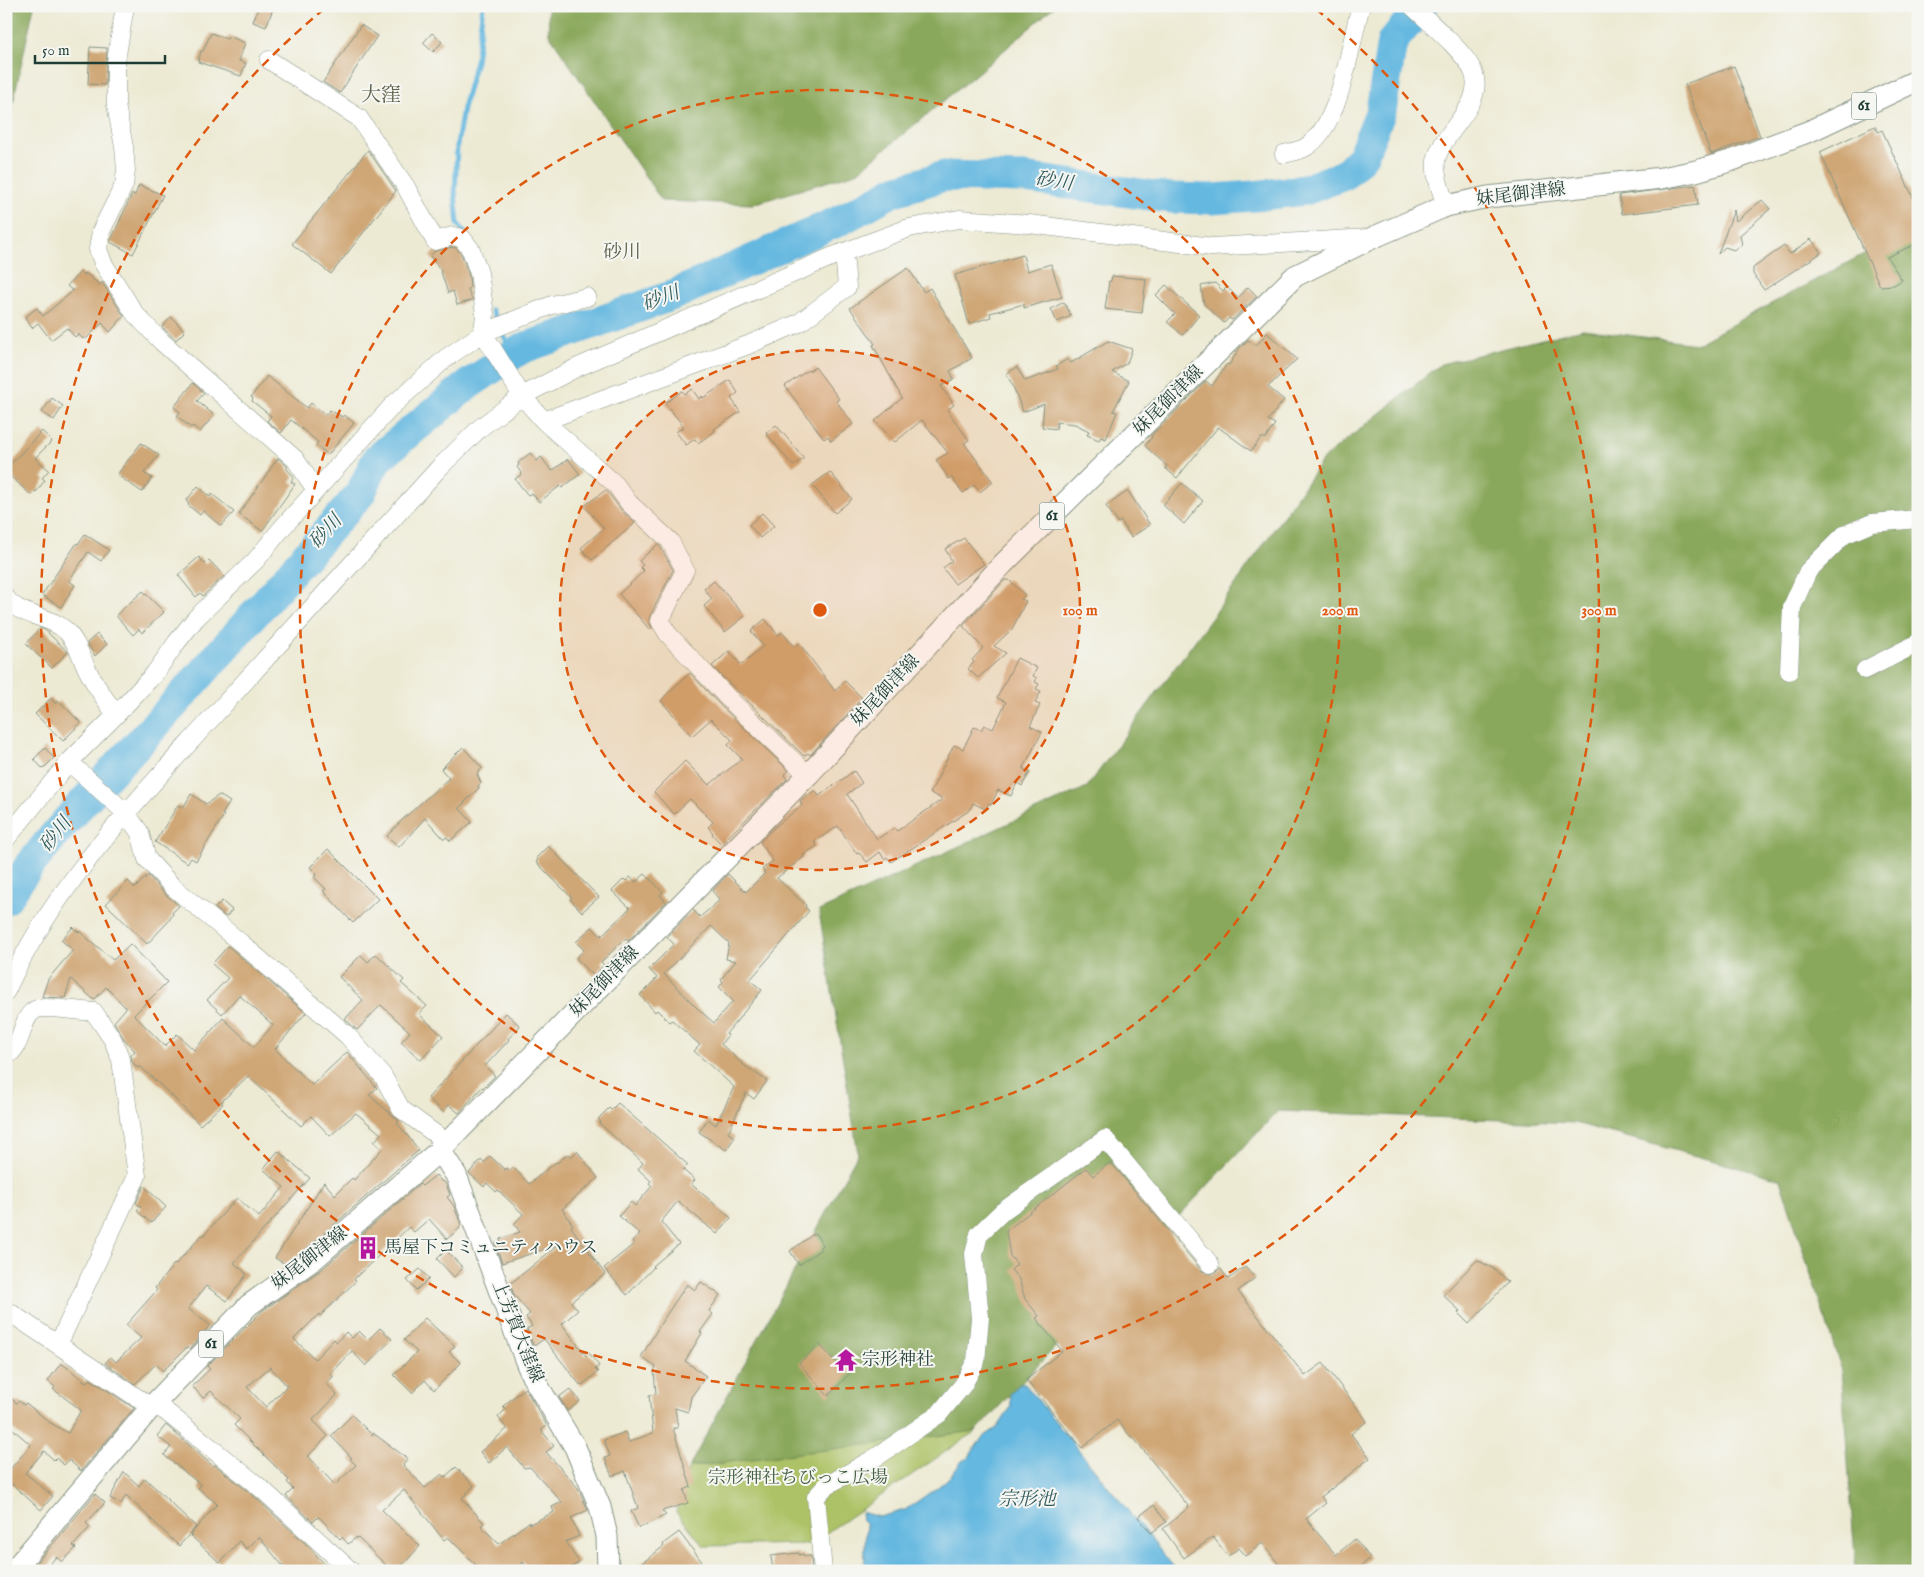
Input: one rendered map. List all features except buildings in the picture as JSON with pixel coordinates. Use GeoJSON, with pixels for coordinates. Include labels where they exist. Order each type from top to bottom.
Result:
{"type":"FeatureCollection","features":[{"type":"Feature","properties":{"kind":"main road","name":"妹尾御津線"},"geometry":{"type":"LineString","coordinates":[[13,1571],[153,1405],[249,1305],[313,1260],[440,1150],[808,775],[1002,564],[1295,276],[1372,238],[1446,206],[1488,197],[1662,178],[1696,171],[1730,161],[1810,131],[1918,80]]}},
{"type":"Feature","properties":{"kind":"main road","name":"上芳賀大窪線"},"geometry":{"type":"LineString","coordinates":[[440,1150],[456,1175],[532,1376],[575,1447],[596,1498],[607,1536],[608,1571]]}},
{"type":"Feature","properties":{"kind":"street"},"geometry":{"type":"LineString","coordinates":[[125,6],[116,62],[116,105],[124,147],[126,170],[124,185],[101,231],[98,249],[103,262],[135,314],[162,342],[295,459],[316,490]]}},
{"type":"Feature","properties":{"kind":"street"},"geometry":{"type":"LineString","coordinates":[[1284,154],[1305,148],[1322,132],[1338,98],[1360,6]]}},
{"type":"Feature","properties":{"kind":"street"},"geometry":{"type":"LineString","coordinates":[[1412,6],[1466,60],[1473,72],[1476,83],[1473,97],[1436,160],[1436,172],[1446,206]]}},
{"type":"Feature","properties":{"kind":"street"},"geometry":{"type":"LineString","coordinates":[[269,60],[359,118],[406,187],[435,241],[453,236],[462,238],[471,250],[479,273],[485,314],[519,391],[544,421],[616,485],[629,502],[670,541],[685,570],[660,621],[668,634],[728,698],[808,775]]}},
{"type":"Feature","properties":{"kind":"street"},"geometry":{"type":"LineString","coordinates":[[6,991],[34,935],[121,808],[439,468],[519,391],[844,252],[909,228],[958,219],[1029,224],[1212,247],[1372,238]]}},
{"type":"Feature","properties":{"kind":"street"},"geometry":{"type":"LineString","coordinates":[[544,421],[748,345],[799,323],[847,287],[844,252]]}},
{"type":"Feature","properties":{"kind":"street"},"geometry":{"type":"LineString","coordinates":[[6,839],[155,673],[196,618],[256,560],[282,528],[393,405],[446,358],[492,331],[552,305],[587,297]]}},
{"type":"Feature","properties":{"kind":"street"},"geometry":{"type":"LineString","coordinates":[[1789,671],[1792,607],[1808,571],[1844,535],[1872,523],[1918,519]]}},
{"type":"Feature","properties":{"kind":"street"},"geometry":{"type":"LineString","coordinates":[[6,598],[18,609],[49,620],[66,631],[77,646],[98,689],[116,715]]}},
{"type":"Feature","properties":{"kind":"street"},"geometry":{"type":"LineString","coordinates":[[1865,670],[1918,643]]}},
{"type":"Feature","properties":{"kind":"street"},"geometry":{"type":"LineString","coordinates":[[72,764],[121,808],[140,833],[147,859],[172,887],[241,943],[348,1036],[383,1076],[400,1109],[438,1136],[440,1150]]}},
{"type":"Feature","properties":{"kind":"street"},"geometry":{"type":"LineString","coordinates":[[6,1056],[11,1054],[15,1048],[30,1014],[40,1008],[94,1012],[113,1040],[121,1060],[137,1176],[58,1345]]}},
{"type":"Feature","properties":{"kind":"street"},"geometry":{"type":"LineString","coordinates":[[823,1571],[816,1497],[826,1486],[878,1456],[939,1414],[962,1385],[976,1361],[980,1318],[974,1254],[979,1234],[1003,1211],[1105,1139],[1210,1264]]}},
{"type":"Feature","properties":{"kind":"street"},"geometry":{"type":"LineString","coordinates":[[6,1310],[145,1403],[164,1410],[263,1490],[350,1571]]}},
{"type":"Feature","properties":{"kind":"green space"},"geometry":{"type":"Polygon","coordinates":[[[6,6],[34,6],[6,135],[6,6]]]}},
{"type":"Feature","properties":{"kind":"green space"},"geometry":{"type":"Polygon","coordinates":[[[548,6],[1055,6],[856,173],[753,204],[662,201],[549,34],[548,6]]]}},
{"type":"Feature","properties":{"kind":"green space"},"geometry":{"type":"Polygon","coordinates":[[[1918,225],[1918,1571],[1856,1571],[1841,1368],[1780,1179],[1575,1123],[1278,1111],[976,1431],[689,1467],[858,1153],[819,911],[1087,787],[1214,615],[1324,458],[1441,364],[1583,329],[1696,344],[1918,225]]]}},
{"type":"Feature","properties":{"kind":"green space","name":"宗形神社ちびっこ広場"},"geometry":{"type":"Polygon","coordinates":[[[801,1407],[976,1431],[810,1544],[704,1546],[676,1512],[689,1467],[726,1463],[761,1429],[801,1407]]]}},
{"type":"Feature","properties":{"kind":"water","name":"宗形池"},"geometry":{"type":"Polygon","coordinates":[[[1020,1384],[1025,1384],[1177,1571],[864,1571],[866,1525],[862,1521],[861,1512],[879,1517],[905,1510],[938,1487],[951,1476],[962,1461],[968,1458],[982,1438],[998,1427],[1011,1407],[1010,1393],[1020,1384]]]}},
{"type":"Feature","properties":{"kind":"waterway"},"geometry":{"type":"LineString","coordinates":[[465,233],[458,224],[455,194],[457,145],[463,108],[476,61],[483,6]]}},
{"type":"Feature","properties":{"kind":"waterway","name":"砂川"},"geometry":{"type":"LineString","coordinates":[[6,899],[41,851],[79,807],[159,721],[360,494],[377,459],[466,386],[521,349],[671,296],[841,220],[892,192],[944,176],[1024,178],[1171,198],[1213,199],[1305,190],[1344,175],[1362,157],[1381,111],[1392,42],[1422,6]]}},
{"type":"Feature","properties":{"kind":"waterway"},"geometry":{"type":"LineString","coordinates":[[492,310],[513,355]]}},
{"type":"Feature","properties":{"kind":"place","name":"馬屋下コミュニティハウス"},"geometry":{"type":"Point","coordinates":[368,1248]}},
{"type":"Feature","properties":{"kind":"place","name":"宗形神社"},"geometry":{"type":"Point","coordinates":[846,1360]}},
{"type":"Feature","properties":{"kind":"district","name":"大窪"},"geometry":{"type":"Point","coordinates":[381,95]}},
{"type":"Feature","properties":{"kind":"district","name":"砂川"},"geometry":{"type":"Point","coordinates":[622,253]}}]}
